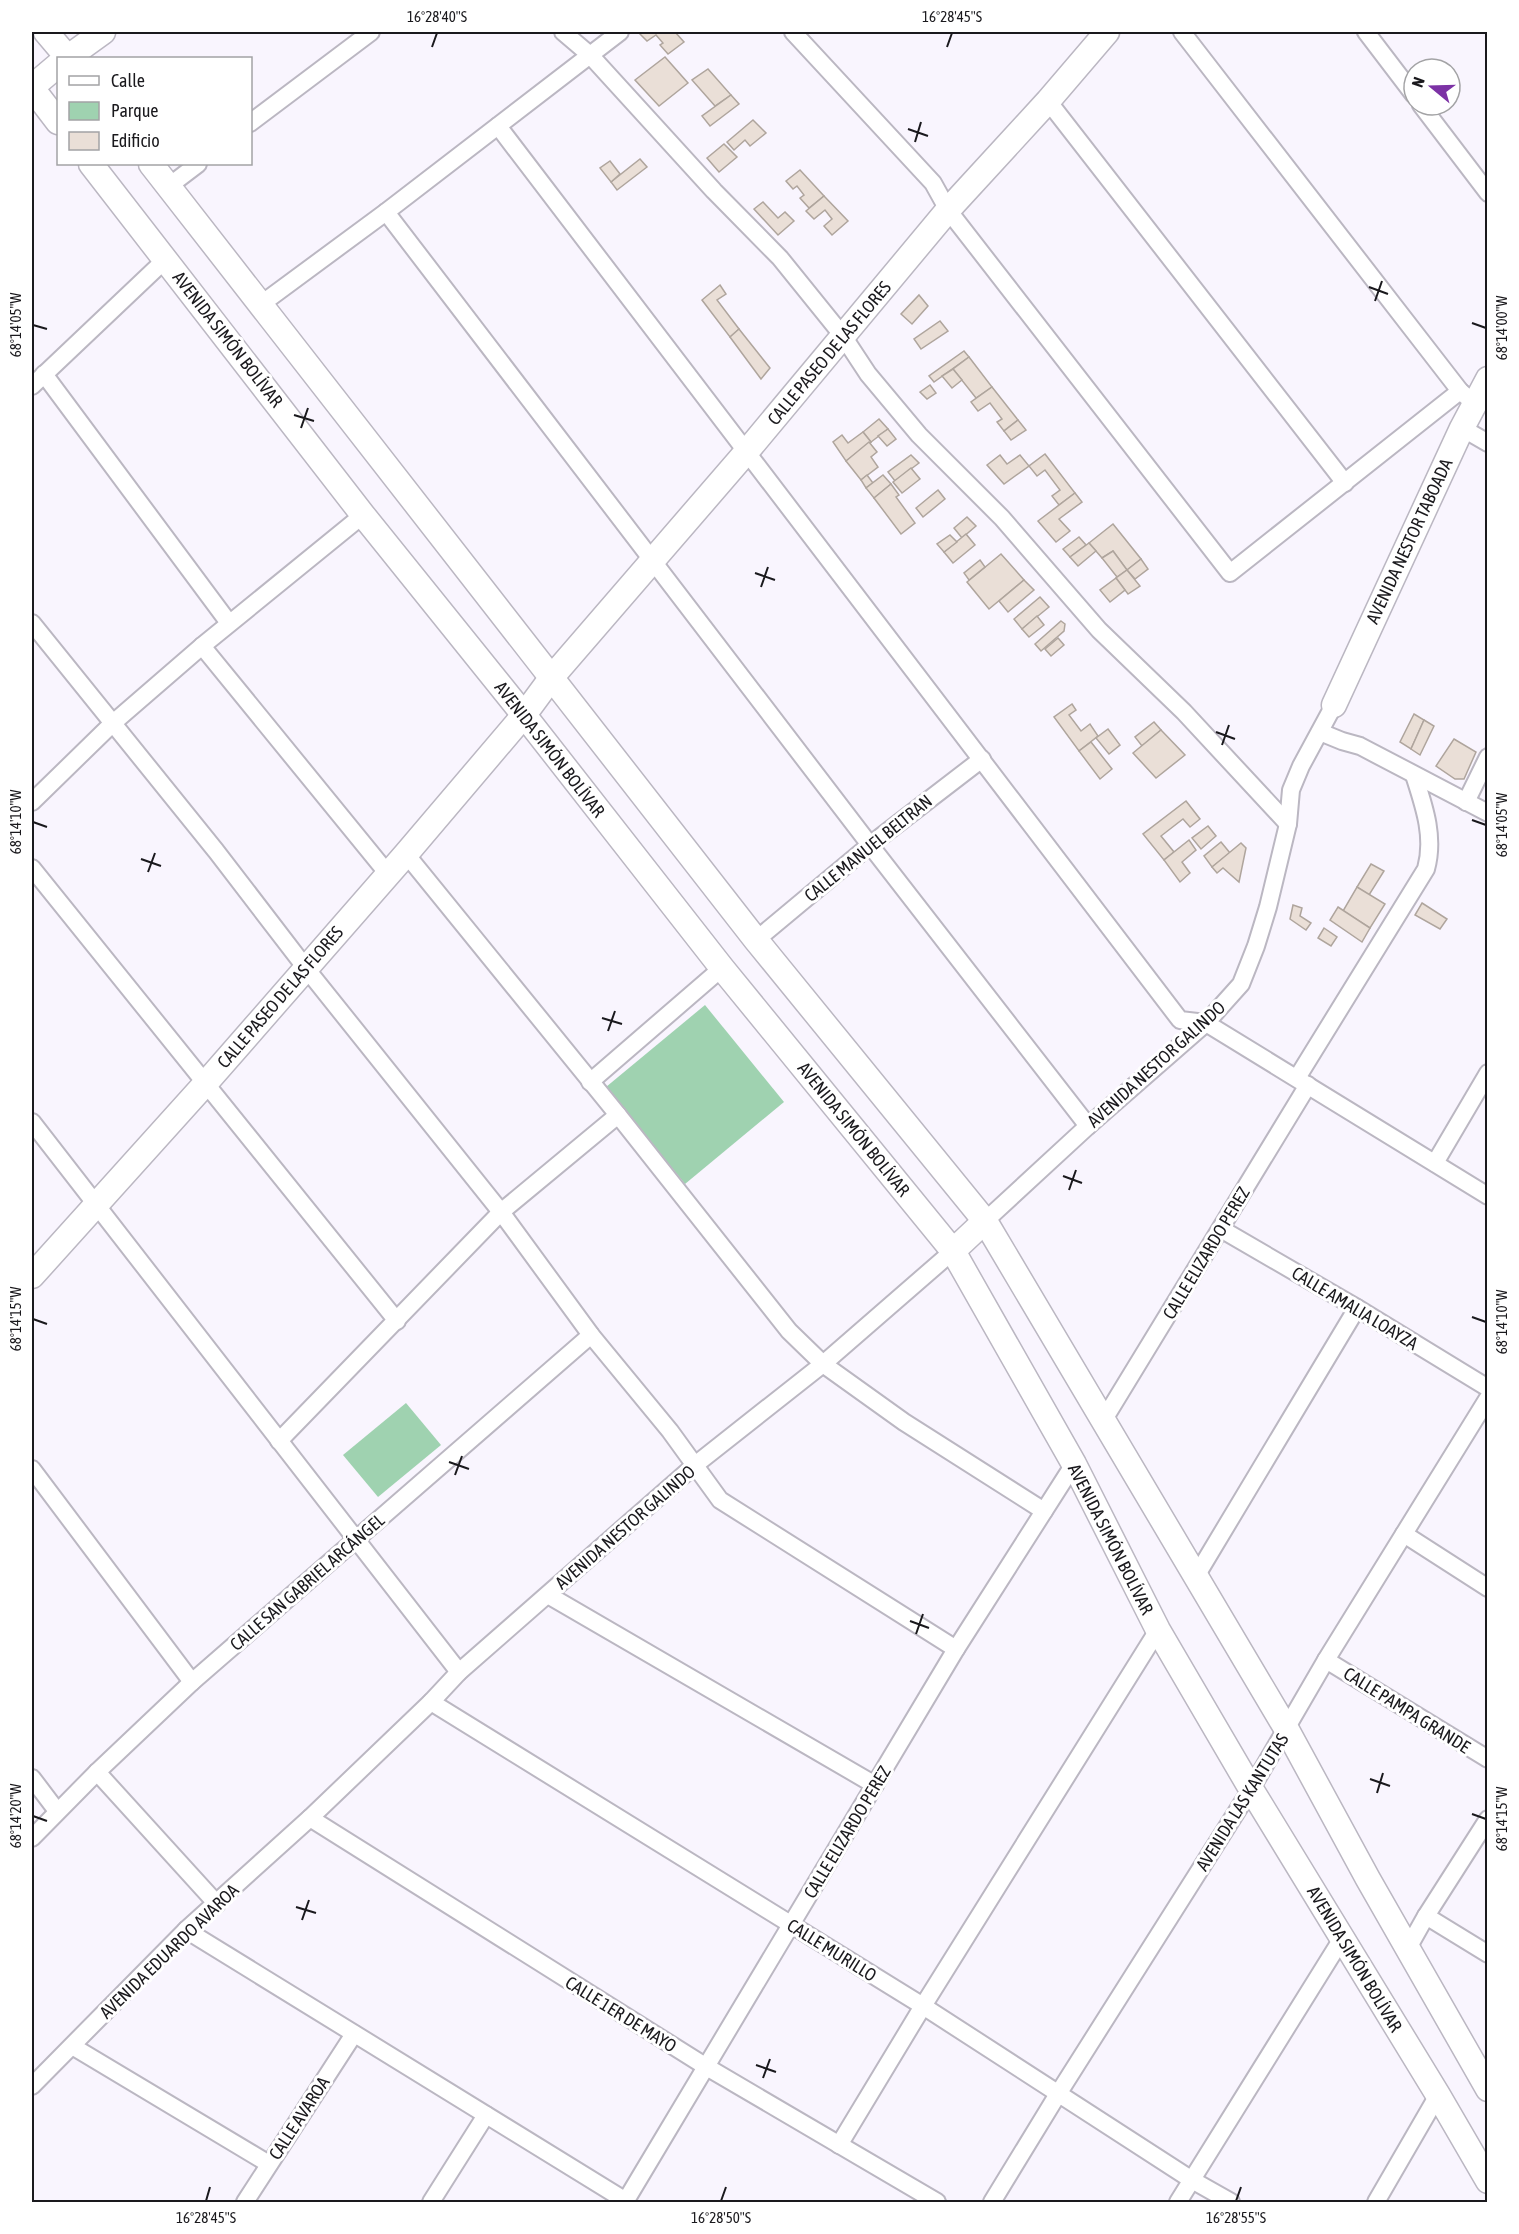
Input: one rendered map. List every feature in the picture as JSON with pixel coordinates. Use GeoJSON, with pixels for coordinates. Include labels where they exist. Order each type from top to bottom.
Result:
{"type":"FeatureCollection","features":[{"type":"Feature","properties":{"kind":"street"},"geometry":{"type":"LineString","coordinates":[[46,32],[67,57]]}},
{"type":"Feature","properties":{"kind":"street"},"geometry":{"type":"LineString","coordinates":[[69,57],[103,32]]}},
{"type":"Feature","properties":{"kind":"street"},"geometry":{"type":"LineString","coordinates":[[252,121],[370,32]]}},
{"type":"Feature","properties":{"kind":"street"},"geometry":{"type":"LineString","coordinates":[[563,32],[590,55],[780,258],[843,336],[868,374],[919,435],[1002,518],[1099,630],[1184,712],[1288,824]]}},
{"type":"Feature","properties":{"kind":"street"},"geometry":{"type":"LineString","coordinates":[[260,305],[386,212],[620,32]]}},
{"type":"Feature","properties":{"kind":"street"},"geometry":{"type":"LineString","coordinates":[[793,32],[933,183],[948,210],[1230,573],[1345,483],[1467,397],[1182,32]]}},
{"type":"Feature","properties":{"kind":"street","name":"CALLE PASEO DE LAS FLORES"},"geometry":{"type":"LineString","coordinates":[[32,1276],[205,1084],[406,854],[524,715],[552,676],[748,450],[948,210],[1048,101],[1107,32]]}},
{"type":"Feature","properties":{"kind":"street"},"geometry":{"type":"LineString","coordinates":[[1366,32],[1402,79]]}},
{"type":"Feature","properties":{"kind":"street"},"geometry":{"type":"LineString","coordinates":[[57,66],[32,87],[57,121]]}},
{"type":"Feature","properties":{"kind":"street"},"geometry":{"type":"LineString","coordinates":[[1048,101],[1345,483]]}},
{"type":"Feature","properties":{"kind":"street"},"geometry":{"type":"LineString","coordinates":[[1430,117],[1488,193]]}},
{"type":"Feature","properties":{"kind":"street"},"geometry":{"type":"LineString","coordinates":[[498,126],[748,450],[1180,1020],[1206,1023],[1488,1196]]}},
{"type":"Feature","properties":{"kind":"street","name":"AVENIDA SIMÓN BOLÍVAR"},"geometry":{"type":"LineString","coordinates":[[92,165],[363,515],[524,715],[722,968],[953,1251],[1074,1464],[1158,1630],[1251,1789],[1343,1937],[1488,2181]]}},
{"type":"Feature","properties":{"kind":"street"},"geometry":{"type":"LineString","coordinates":[[152,165],[756,940],[985,1221],[1287,1730],[1368,1879],[1488,2089]]}},
{"type":"Feature","properties":{"kind":"street"},"geometry":{"type":"LineString","coordinates":[[169,186],[197,165]]}},
{"type":"Feature","properties":{"kind":"street"},"geometry":{"type":"LineString","coordinates":[[386,212],[1088,1126]]}},
{"type":"Feature","properties":{"kind":"street"},"geometry":{"type":"LineString","coordinates":[[32,387],[166,259]]}},
{"type":"Feature","properties":{"kind":"street"},"geometry":{"type":"LineString","coordinates":[[44,375],[228,623]]}},
{"type":"Feature","properties":{"kind":"street","name":"AVENIDA NESTOR TABOADA"},"geometry":{"type":"LineString","coordinates":[[1334,705],[1462,428],[1467,397],[1488,379]]}},
{"type":"Feature","properties":{"kind":"street"},"geometry":{"type":"LineString","coordinates":[[1462,428],[1488,443]]}},
{"type":"Feature","properties":{"kind":"street"},"geometry":{"type":"LineString","coordinates":[[32,802],[113,723],[202,645],[363,515]]}},
{"type":"Feature","properties":{"kind":"street"},"geometry":{"type":"LineString","coordinates":[[32,623],[216,851],[305,967],[501,1212],[591,1335],[670,1431],[720,1500],[956,1648]]}},
{"type":"Feature","properties":{"kind":"street"},"geometry":{"type":"LineString","coordinates":[[202,645],[388,874]]}},
{"type":"Feature","properties":{"kind":"street","name":"AVENIDA NESTOR GALINDO"},"geometry":{"type":"LineString","coordinates":[[985,1221],[1088,1126],[1206,1023],[1241,984],[1268,907],[1288,824],[1291,790],[1300,766],[1334,705]]}},
{"type":"Feature","properties":{"kind":"street"},"geometry":{"type":"LineString","coordinates":[[1320,732],[1360,746],[1488,813]]}},
{"type":"Feature","properties":{"kind":"street"},"geometry":{"type":"LineString","coordinates":[[1466,802],[1488,757]]}},
{"type":"Feature","properties":{"kind":"street","name":"CALLE MANUEL BELTRAN"},"geometry":{"type":"LineString","coordinates":[[756,940],[870,845],[982,759]]}},
{"type":"Feature","properties":{"kind":"street","name":"CALLE ELIZARDO PEREZ"},"geometry":{"type":"LineString","coordinates":[[1103,1421],[1221,1228],[1426,869],[1430,856],[1430,841],[1427,820],[1414,775]]}},
{"type":"Feature","properties":{"kind":"street"},"geometry":{"type":"LineString","coordinates":[[406,854],[618,1115],[789,1331],[823,1364],[904,1422],[1044,1510]]}},
{"type":"Feature","properties":{"kind":"street"},"geometry":{"type":"LineString","coordinates":[[32,868],[397,1321]]}},
{"type":"Feature","properties":{"kind":"street"},"geometry":{"type":"LineString","coordinates":[[590,1082],[722,968]]}},
{"type":"Feature","properties":{"kind":"street"},"geometry":{"type":"LineString","coordinates":[[1435,1163],[1488,1073]]}},
{"type":"Feature","properties":{"kind":"street"},"geometry":{"type":"LineString","coordinates":[[279,1441],[501,1212],[618,1115]]}},
{"type":"Feature","properties":{"kind":"street"},"geometry":{"type":"LineString","coordinates":[[32,1122],[459,1672]]}},
{"type":"Feature","properties":{"kind":"street"},"geometry":{"type":"LineString","coordinates":[[953,1251],[985,1221]]}},
{"type":"Feature","properties":{"kind":"street","name":"CALLE AMALIA LOAYZA"},"geometry":{"type":"LineString","coordinates":[[1221,1228],[1488,1388]]}},
{"type":"Feature","properties":{"kind":"street","name":"AVENIDA NESTOR GALINDO"},"geometry":{"type":"LineString","coordinates":[[310,1818],[431,1702],[459,1672],[695,1465],[823,1364],[953,1251]]}},
{"type":"Feature","properties":{"kind":"street"},"geometry":{"type":"LineString","coordinates":[[1195,1578],[1357,1308]]}},
{"type":"Feature","properties":{"kind":"street","name":"CALLE SAN GABRIEL ARCÁNGEL"},"geometry":{"type":"LineString","coordinates":[[32,1838],[97,1772],[192,1682],[591,1335]]}},
{"type":"Feature","properties":{"kind":"street","name":"AVENIDA LAS KANTUTAS"},"geometry":{"type":"LineString","coordinates":[[993,2202],[1058,2094],[1251,1789],[1326,1660],[1488,1398]]}},
{"type":"Feature","properties":{"kind":"street","name":"CALLE ELIZARDO PEREZ"},"geometry":{"type":"LineString","coordinates":[[625,2202],[956,1648],[1074,1464]]}},
{"type":"Feature","properties":{"kind":"street"},"geometry":{"type":"LineString","coordinates":[[32,1469],[192,1682]]}},
{"type":"Feature","properties":{"kind":"street"},"geometry":{"type":"LineString","coordinates":[[1404,1534],[1488,1588]]}},
{"type":"Feature","properties":{"kind":"street"},"geometry":{"type":"LineString","coordinates":[[548,1595],[875,1785]]}},
{"type":"Feature","properties":{"kind":"street"},"geometry":{"type":"LineString","coordinates":[[839,2145],[1158,1630]]}},
{"type":"Feature","properties":{"kind":"street","name":"CALLE PAMPA GRANDE"},"geometry":{"type":"LineString","coordinates":[[1326,1660],[1488,1759]]}},
{"type":"Feature","properties":{"kind":"street","name":"CALLE MURILLO"},"geometry":{"type":"LineString","coordinates":[[431,1702],[923,2006],[1192,2180],[1231,2202]]}},
{"type":"Feature","properties":{"kind":"street"},"geometry":{"type":"LineString","coordinates":[[97,1772],[217,1904]]}},
{"type":"Feature","properties":{"kind":"street"},"geometry":{"type":"LineString","coordinates":[[32,1779],[57,1811]]}},
{"type":"Feature","properties":{"kind":"street","name":"AVENIDA EDUARDO AVAROA"},"geometry":{"type":"LineString","coordinates":[[32,2086],[186,1930],[310,1818]]}},
{"type":"Feature","properties":{"kind":"street","name":"CALLE 1ER DE MAYO"},"geometry":{"type":"LineString","coordinates":[[310,1818],[705,2066],[937,2202]]}},
{"type":"Feature","properties":{"kind":"street"},"geometry":{"type":"LineString","coordinates":[[1408,1948],[1488,1819]]}},
{"type":"Feature","properties":{"kind":"street"},"geometry":{"type":"LineString","coordinates":[[1426,1916],[1488,1954]]}},
{"type":"Feature","properties":{"kind":"street"},"geometry":{"type":"LineString","coordinates":[[186,1930],[625,2202]]}},
{"type":"Feature","properties":{"kind":"street"},"geometry":{"type":"LineString","coordinates":[[1178,2202],[1343,1937]]}},
{"type":"Feature","properties":{"kind":"street","name":"CALLE AVAROA"},"geometry":{"type":"LineString","coordinates":[[245,2202],[354,2034]]}},
{"type":"Feature","properties":{"kind":"street"},"geometry":{"type":"LineString","coordinates":[[72,2046],[269,2164]]}},
{"type":"Feature","properties":{"kind":"street"},"geometry":{"type":"LineString","coordinates":[[1376,2202],[1438,2095]]}},
{"type":"Feature","properties":{"kind":"street"},"geometry":{"type":"LineString","coordinates":[[431,2202],[486,2115]]}},
{"type":"Feature","properties":{"kind":"green space"},"geometry":{"type":"Polygon","coordinates":[[[705,1005],[784,1102],[685,1184],[606,1087],[705,1005]]]}},
{"type":"Feature","properties":{"kind":"green space"},"geometry":{"type":"Polygon","coordinates":[[[406,1403],[441,1445],[378,1497],[343,1455],[406,1403]]]}},
{"type":"Feature","properties":{"kind":"building"},"geometry":{"type":"Polygon","coordinates":[[[638,32],[675,32],[684,42],[668,54],[660,45],[663,43],[656,35],[647,41],[638,32]]]}},
{"type":"Feature","properties":{"kind":"building"},"geometry":{"type":"Polygon","coordinates":[[[665,57],[688,83],[659,106],[635,80],[665,57]]]}},
{"type":"Feature","properties":{"kind":"building"},"geometry":{"type":"Polygon","coordinates":[[[708,69],[731,95],[715,106],[692,80],[708,69]]]}},
{"type":"Feature","properties":{"kind":"building"},"geometry":{"type":"Polygon","coordinates":[[[731,95],[739,104],[710,126],[702,116],[731,95]]]}},
{"type":"Feature","properties":{"kind":"building"},"geometry":{"type":"Polygon","coordinates":[[[753,120],[766,133],[750,146],[745,140],[734,150],[727,142],[753,120]]]}},
{"type":"Feature","properties":{"kind":"building"},"geometry":{"type":"Polygon","coordinates":[[[724,144],[737,157],[719,172],[707,158],[724,144]]]}},
{"type":"Feature","properties":{"kind":"building"},"geometry":{"type":"Polygon","coordinates":[[[640,159],[647,167],[617,190],[611,182],[640,159]]]}},
{"type":"Feature","properties":{"kind":"building"},"geometry":{"type":"Polygon","coordinates":[[[610,161],[620,174],[611,182],[600,168],[610,161]]]}},
{"type":"Feature","properties":{"kind":"building"},"geometry":{"type":"Polygon","coordinates":[[[800,170],[824,196],[809,208],[800,198],[804,195],[797,186],[793,189],[786,181],[800,170]]]}},
{"type":"Feature","properties":{"kind":"building"},"geometry":{"type":"Polygon","coordinates":[[[824,196],[848,221],[832,235],[824,226],[832,219],[825,210],[814,219],[806,211],[824,196]]]}},
{"type":"Feature","properties":{"kind":"building"},"geometry":{"type":"Polygon","coordinates":[[[763,202],[778,218],[785,212],[794,221],[778,235],[754,209],[763,202]]]}},
{"type":"Feature","properties":{"kind":"building"},"geometry":{"type":"Polygon","coordinates":[[[720,285],[726,294],[717,300],[739,329],[730,337],[702,300],[720,285]]]}},
{"type":"Feature","properties":{"kind":"building"},"geometry":{"type":"Polygon","coordinates":[[[919,295],[928,306],[912,324],[901,314],[919,295]]]}},
{"type":"Feature","properties":{"kind":"building"},"geometry":{"type":"Polygon","coordinates":[[[940,321],[948,331],[921,349],[914,339],[940,321]]]}},
{"type":"Feature","properties":{"kind":"building"},"geometry":{"type":"Polygon","coordinates":[[[739,329],[770,368],[761,379],[730,337],[739,329]]]}},
{"type":"Feature","properties":{"kind":"building"},"geometry":{"type":"Polygon","coordinates":[[[964,351],[969,357],[934,382],[929,376],[964,351]]]}},
{"type":"Feature","properties":{"kind":"building"},"geometry":{"type":"Polygon","coordinates":[[[969,357],[992,387],[976,398],[953,369],[969,357]]]}},
{"type":"Feature","properties":{"kind":"building"},"geometry":{"type":"Polygon","coordinates":[[[953,369],[962,380],[952,388],[942,376],[953,369]]]}},
{"type":"Feature","properties":{"kind":"building"},"geometry":{"type":"Polygon","coordinates":[[[930,385],[936,393],[927,399],[920,392],[930,385]]]}},
{"type":"Feature","properties":{"kind":"building"},"geometry":{"type":"Polygon","coordinates":[[[992,387],[1018,420],[1004,431],[997,422],[1002,419],[990,403],[978,411],[971,402],[992,387]]]}},
{"type":"Feature","properties":{"kind":"building"},"geometry":{"type":"Polygon","coordinates":[[[879,419],[888,429],[871,442],[863,432],[879,419]]]}},
{"type":"Feature","properties":{"kind":"building"},"geometry":{"type":"Polygon","coordinates":[[[1018,420],[1026,430],[1011,440],[1004,431],[1018,420]]]}},
{"type":"Feature","properties":{"kind":"building"},"geometry":{"type":"Polygon","coordinates":[[[888,429],[896,439],[887,446],[878,436],[888,429]]]}},
{"type":"Feature","properties":{"kind":"building"},"geometry":{"type":"Polygon","coordinates":[[[863,432],[871,442],[846,461],[833,442],[842,435],[848,443],[863,432]]]}},
{"type":"Feature","properties":{"kind":"building"},"geometry":{"type":"Polygon","coordinates":[[[869,442],[877,452],[871,457],[878,467],[861,480],[846,461],[869,442]]]}},
{"type":"Feature","properties":{"kind":"building"},"geometry":{"type":"Polygon","coordinates":[[[1045,454],[1075,493],[1059,505],[1052,496],[1060,490],[1045,470],[1037,476],[1029,466],[1045,454]]]}},
{"type":"Feature","properties":{"kind":"building"},"geometry":{"type":"Polygon","coordinates":[[[911,455],[919,463],[895,481],[888,472],[911,455]]]}},
{"type":"Feature","properties":{"kind":"building"},"geometry":{"type":"Polygon","coordinates":[[[1000,455],[1007,464],[1020,455],[1029,466],[1004,484],[987,465],[1000,455]]]}},
{"type":"Feature","properties":{"kind":"building"},"geometry":{"type":"Polygon","coordinates":[[[911,468],[920,479],[902,493],[893,482],[911,468]]]}},
{"type":"Feature","properties":{"kind":"building"},"geometry":{"type":"Polygon","coordinates":[[[867,475],[873,483],[866,488],[861,480],[867,475]]]}},
{"type":"Feature","properties":{"kind":"building"},"geometry":{"type":"Polygon","coordinates":[[[883,475],[891,484],[874,498],[866,488],[883,475]]]}},
{"type":"Feature","properties":{"kind":"building"},"geometry":{"type":"Polygon","coordinates":[[[891,484],[899,495],[896,497],[915,523],[901,534],[874,498],[891,484]]]}},
{"type":"Feature","properties":{"kind":"building"},"geometry":{"type":"Polygon","coordinates":[[[938,490],[945,499],[923,517],[916,508],[938,490]]]}},
{"type":"Feature","properties":{"kind":"building"},"geometry":{"type":"Polygon","coordinates":[[[1075,493],[1082,502],[1059,519],[1070,531],[1056,542],[1038,521],[1075,493]]]}},
{"type":"Feature","properties":{"kind":"building"},"geometry":{"type":"Polygon","coordinates":[[[967,517],[976,526],[962,538],[954,528],[967,517]]]}},
{"type":"Feature","properties":{"kind":"building"},"geometry":{"type":"Polygon","coordinates":[[[1113,524],[1141,559],[1127,570],[1113,551],[1102,558],[1089,543],[1113,524]]]}},
{"type":"Feature","properties":{"kind":"building"},"geometry":{"type":"Polygon","coordinates":[[[966,534],[975,545],[953,563],[944,552],[966,534]]]}},
{"type":"Feature","properties":{"kind":"building"},"geometry":{"type":"Polygon","coordinates":[[[950,535],[957,542],[944,552],[937,544],[950,535]]]}},
{"type":"Feature","properties":{"kind":"building"},"geometry":{"type":"Polygon","coordinates":[[[1079,537],[1086,545],[1070,557],[1063,549],[1079,537]]]}},
{"type":"Feature","properties":{"kind":"building"},"geometry":{"type":"Polygon","coordinates":[[[1089,543],[1096,551],[1078,566],[1070,557],[1089,543]]]}},
{"type":"Feature","properties":{"kind":"building"},"geometry":{"type":"Polygon","coordinates":[[[1113,551],[1127,570],[1117,577],[1102,558],[1113,551]]]}},
{"type":"Feature","properties":{"kind":"building"},"geometry":{"type":"Polygon","coordinates":[[[1001,554],[1024,580],[989,609],[967,582],[1001,554]]]}},
{"type":"Feature","properties":{"kind":"building"},"geometry":{"type":"Polygon","coordinates":[[[1141,559],[1148,569],[1135,579],[1127,570],[1141,559]]]}},
{"type":"Feature","properties":{"kind":"building"},"geometry":{"type":"Polygon","coordinates":[[[980,560],[985,567],[969,580],[964,573],[980,560]]]}},
{"type":"Feature","properties":{"kind":"building"},"geometry":{"type":"Polygon","coordinates":[[[1127,570],[1140,586],[1128,594],[1116,578],[1127,570]]]}},
{"type":"Feature","properties":{"kind":"building"},"geometry":{"type":"Polygon","coordinates":[[[1116,578],[1125,590],[1110,602],[1100,590],[1116,578]]]}},
{"type":"Feature","properties":{"kind":"building"},"geometry":{"type":"Polygon","coordinates":[[[1024,580],[1034,590],[1008,612],[999,601],[1024,580]]]}},
{"type":"Feature","properties":{"kind":"building"},"geometry":{"type":"Polygon","coordinates":[[[1040,597],[1049,607],[1022,629],[1014,619],[1040,597]]]}},
{"type":"Feature","properties":{"kind":"building"},"geometry":{"type":"Polygon","coordinates":[[[1037,616],[1044,625],[1029,637],[1022,629],[1037,616]]]}},
{"type":"Feature","properties":{"kind":"building"},"geometry":{"type":"Polygon","coordinates":[[[1061,621],[1065,624],[1064,631],[1041,651],[1035,644],[1061,621]]]}},
{"type":"Feature","properties":{"kind":"building"},"geometry":{"type":"Polygon","coordinates":[[[1058,638],[1064,645],[1051,656],[1045,649],[1058,638]]]}},
{"type":"Feature","properties":{"kind":"building"},"geometry":{"type":"Polygon","coordinates":[[[1072,704],[1076,710],[1069,715],[1081,731],[1090,724],[1098,736],[1079,751],[1054,717],[1072,704]]]}},
{"type":"Feature","properties":{"kind":"building"},"geometry":{"type":"Polygon","coordinates":[[[1414,714],[1424,720],[1411,749],[1400,742],[1414,714]]]}},
{"type":"Feature","properties":{"kind":"building"},"geometry":{"type":"Polygon","coordinates":[[[1424,720],[1434,726],[1420,755],[1411,749],[1424,720]]]}},
{"type":"Feature","properties":{"kind":"building"},"geometry":{"type":"Polygon","coordinates":[[[1154,722],[1161,730],[1142,746],[1135,737],[1154,722]]]}},
{"type":"Feature","properties":{"kind":"building"},"geometry":{"type":"Polygon","coordinates":[[[1108,729],[1120,745],[1109,754],[1096,738],[1108,729]]]}},
{"type":"Feature","properties":{"kind":"building"},"geometry":{"type":"Polygon","coordinates":[[[1161,730],[1185,755],[1156,778],[1133,753],[1161,730]]]}},
{"type":"Feature","properties":{"kind":"building"},"geometry":{"type":"Polygon","coordinates":[[[1454,739],[1476,752],[1464,779],[1455,779],[1436,766],[1454,739]]]}},
{"type":"Feature","properties":{"kind":"building"},"geometry":{"type":"Polygon","coordinates":[[[1091,742],[1112,769],[1100,779],[1079,751],[1091,742]]]}},
{"type":"Feature","properties":{"kind":"building"},"geometry":{"type":"Polygon","coordinates":[[[1186,801],[1200,819],[1190,827],[1183,819],[1161,836],[1174,852],[1164,860],[1143,834],[1186,801]]]}},
{"type":"Feature","properties":{"kind":"building"},"geometry":{"type":"Polygon","coordinates":[[[1208,826],[1216,836],[1201,849],[1192,838],[1208,826]]]}},
{"type":"Feature","properties":{"kind":"building"},"geometry":{"type":"Polygon","coordinates":[[[1189,840],[1196,850],[1182,862],[1190,873],[1180,882],[1164,860],[1189,840]]]}},
{"type":"Feature","properties":{"kind":"building"},"geometry":{"type":"Polygon","coordinates":[[[1221,842],[1230,853],[1212,867],[1204,856],[1221,842]]]}},
{"type":"Feature","properties":{"kind":"building"},"geometry":{"type":"Polygon","coordinates":[[[1241,843],[1246,848],[1239,882],[1223,868],[1217,873],[1212,867],[1241,843]]]}},
{"type":"Feature","properties":{"kind":"building"},"geometry":{"type":"Polygon","coordinates":[[[1371,864],[1384,871],[1369,895],[1357,887],[1371,864]]]}},
{"type":"Feature","properties":{"kind":"building"},"geometry":{"type":"Polygon","coordinates":[[[1357,887],[1385,904],[1370,928],[1343,911],[1357,887]]]}},
{"type":"Feature","properties":{"kind":"building"},"geometry":{"type":"Polygon","coordinates":[[[1422,903],[1447,919],[1440,929],[1415,915],[1422,903]]]}},
{"type":"Feature","properties":{"kind":"building"},"geometry":{"type":"Polygon","coordinates":[[[1293,905],[1302,908],[1300,916],[1311,923],[1306,930],[1290,919],[1293,905]]]}},
{"type":"Feature","properties":{"kind":"building"},"geometry":{"type":"Polygon","coordinates":[[[1338,907],[1370,928],[1362,942],[1330,920],[1338,907]]]}},
{"type":"Feature","properties":{"kind":"building"},"geometry":{"type":"Polygon","coordinates":[[[1324,928],[1337,937],[1331,946],[1318,938],[1324,928]]]}}]}
